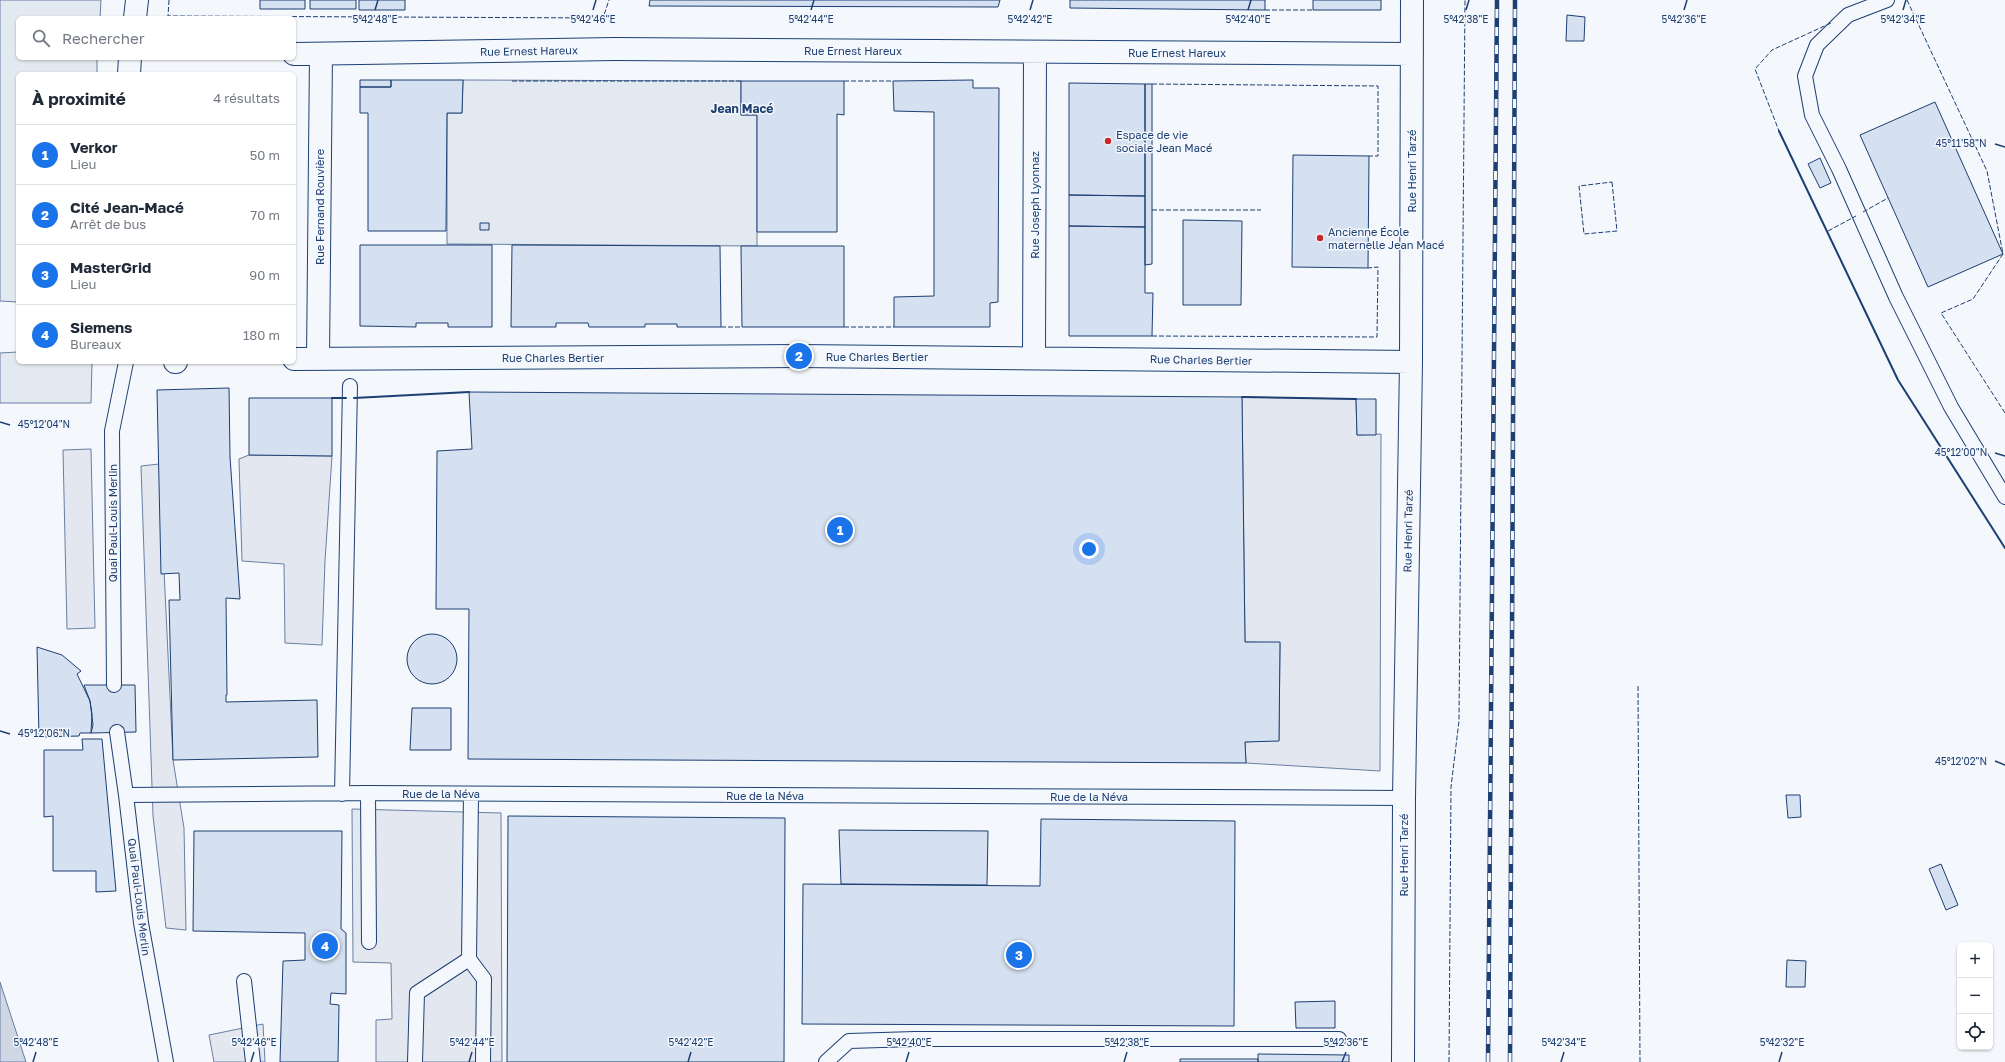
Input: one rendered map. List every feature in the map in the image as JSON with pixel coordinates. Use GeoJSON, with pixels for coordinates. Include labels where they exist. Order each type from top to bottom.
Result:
{"type":"FeatureCollection","features":[{"type":"Feature","properties":{"kind":"street"},"geometry":{"type":"LineString","coordinates":[[135,16],[137,0]]}},
{"type":"Feature","properties":{"kind":"street","name":"Rue Henri Tarzé"},"geometry":{"type":"LineString","coordinates":[[1403,1062],[1404,798],[1411,362],[1412,0]]}},
{"type":"Feature","properties":{"kind":"street","name":"Rue Ernest Hareux"},"geometry":{"type":"LineString","coordinates":[[296,54],[615,49],[1412,54]]}},
{"type":"Feature","properties":{"kind":"street","name":"Rue Joseph Lyonnaz"},"geometry":{"type":"LineString","coordinates":[[1034,358],[1035,52]]}},
{"type":"Feature","properties":{"kind":"street","name":"Rue Fernand Rouvière"},"geometry":{"type":"LineString","coordinates":[[318,359],[321,54]]}},
{"type":"Feature","properties":{"kind":"street"},"geometry":{"type":"LineString","coordinates":[[129,72],[130,60]]}},
{"type":"Feature","properties":{"kind":"street","name":"Rue Charles Bertier"},"geometry":{"type":"LineString","coordinates":[[296,360],[770,356],[1411,362]]}},
{"type":"Feature","properties":{"kind":"lane"},"geometry":{"type":"LineString","coordinates":[[1887,0],[1848,15],[1817,45],[1805,76],[1812,115],[1839,168],[1896,297],[1951,407],[2005,497]]}},
{"type":"Feature","properties":{"kind":"lane","name":"Quai Paul-Louis Merlin"},"geometry":{"type":"LineString","coordinates":[[114,685],[112,431],[126,364]]}},
{"type":"Feature","properties":{"kind":"lane"},"geometry":{"type":"LineString","coordinates":[[342,794],[350,386]]}},
{"type":"Feature","properties":{"kind":"lane","name":"Quai Paul-Louis Merlin"},"geometry":{"type":"LineString","coordinates":[[117,732],[141,923],[166,1062]]}},
{"type":"Feature","properties":{"kind":"lane"},"geometry":{"type":"LineString","coordinates":[[368,794],[369,942]]}},
{"type":"Feature","properties":{"kind":"lane"},"geometry":{"type":"LineString","coordinates":[[471,794],[469,959],[484,979],[483,1062]]}},
{"type":"Feature","properties":{"kind":"lane","name":"Rue de la Néva"},"geometry":{"type":"LineString","coordinates":[[126,795],[471,794],[1404,798]]}},
{"type":"Feature","properties":{"kind":"lane"},"geometry":{"type":"LineString","coordinates":[[415,1062],[417,993],[469,959]]}},
{"type":"Feature","properties":{"kind":"lane"},"geometry":{"type":"LineString","coordinates":[[244,981],[252,1062]]}},
{"type":"Feature","properties":{"kind":"lane"},"geometry":{"type":"LineString","coordinates":[[826,1062],[848,1042],[915,1039],[1339,1039]]}},
{"type":"Feature","properties":{"kind":"shaded area"},"geometry":{"type":"Polygon","coordinates":[[[0,0],[101,0],[100,16],[16,16],[16,60],[97,60],[97,72],[16,72],[16,302],[0,301],[0,0]]]}},
{"type":"Feature","properties":{"kind":"shaded area"},"geometry":{"type":"Polygon","coordinates":[[[463,80],[741,81],[741,115],[757,115],[757,246],[447,244],[447,113],[462,113],[463,80]]]}},
{"type":"Feature","properties":{"kind":"shaded area"},"geometry":{"type":"Polygon","coordinates":[[[16,352],[16,364],[92,364],[91,403],[0,403],[0,353],[16,352]]]}},
{"type":"Feature","properties":{"kind":"shaded area"},"geometry":{"type":"Polygon","coordinates":[[[1242,397],[1356,399],[1357,435],[1381,434],[1380,771],[1246,763],[1245,742],[1279,740],[1280,643],[1245,642],[1242,397]]]}},
{"type":"Feature","properties":{"kind":"shaded area"},"geometry":{"type":"Polygon","coordinates":[[[91,449],[95,628],[67,629],[63,450],[91,449]]]}},
{"type":"Feature","properties":{"kind":"shaded area"},"geometry":{"type":"Polygon","coordinates":[[[249,455],[332,456],[325,561],[322,645],[285,643],[284,564],[242,561],[239,459],[249,455]]]}},
{"type":"Feature","properties":{"kind":"shaded area"},"geometry":{"type":"Polygon","coordinates":[[[159,464],[173,760],[184,828],[186,930],[166,928],[153,816],[141,466],[159,464]]]}},
{"type":"Feature","properties":{"kind":"shaded area"},"geometry":{"type":"Polygon","coordinates":[[[352,809],[501,813],[502,1062],[376,1062],[376,1020],[392,1019],[391,963],[353,962],[352,809]]]}},
{"type":"Feature","properties":{"kind":"shaded area"},"geometry":{"type":"Polygon","coordinates":[[[0,982],[26,1062],[0,1062],[0,982]]]}},
{"type":"Feature","properties":{"kind":"shaded area"},"geometry":{"type":"Polygon","coordinates":[[[263,1024],[265,1062],[214,1062],[209,1035],[263,1024]]]}},
{"type":"Feature","properties":{"kind":"building"},"geometry":{"type":"Polygon","coordinates":[[[260,0],[305,0],[305,9],[260,9],[260,0]]]}},
{"type":"Feature","properties":{"kind":"building"},"geometry":{"type":"Polygon","coordinates":[[[310,0],[356,0],[356,9],[310,9],[310,0]]]}},
{"type":"Feature","properties":{"kind":"building"},"geometry":{"type":"Polygon","coordinates":[[[359,0],[405,0],[405,10],[359,10],[359,0]]]}},
{"type":"Feature","properties":{"kind":"building"},"geometry":{"type":"Polygon","coordinates":[[[650,0],[1000,0],[998,7],[649,6],[650,0]]]}},
{"type":"Feature","properties":{"kind":"building"},"geometry":{"type":"Polygon","coordinates":[[[1070,0],[1265,0],[1265,10],[1070,8],[1070,0]]]}},
{"type":"Feature","properties":{"kind":"building"},"geometry":{"type":"Polygon","coordinates":[[[1313,0],[1381,0],[1381,10],[1313,10],[1313,0]]]}},
{"type":"Feature","properties":{"kind":"building"},"geometry":{"type":"Polygon","coordinates":[[[1567,15],[1585,17],[1584,41],[1566,41],[1567,15]]]}},
{"type":"Feature","properties":{"kind":"building"},"geometry":{"type":"Polygon","coordinates":[[[360,80],[391,80],[391,87],[360,87],[360,80]]]}},
{"type":"Feature","properties":{"kind":"building"},"geometry":{"type":"Polygon","coordinates":[[[391,80],[463,80],[462,113],[447,113],[446,231],[368,231],[368,113],[360,113],[360,87],[391,87],[391,80]]]}},
{"type":"Feature","properties":{"kind":"building"},"geometry":{"type":"Polygon","coordinates":[[[973,80],[973,88],[999,88],[998,302],[990,303],[990,327],[894,327],[894,297],[934,296],[934,112],[894,111],[893,81],[973,80]]]}},
{"type":"Feature","properties":{"kind":"building"},"geometry":{"type":"Polygon","coordinates":[[[741,81],[844,81],[844,115],[837,114],[837,232],[757,232],[757,115],[741,115],[741,81]]]}},
{"type":"Feature","properties":{"kind":"building"},"geometry":{"type":"Polygon","coordinates":[[[1069,83],[1145,84],[1145,196],[1069,195],[1069,83]]]}},
{"type":"Feature","properties":{"kind":"building"},"geometry":{"type":"Polygon","coordinates":[[[1145,84],[1152,84],[1152,264],[1145,265],[1145,84]]]}},
{"type":"Feature","properties":{"kind":"building"},"geometry":{"type":"Polygon","coordinates":[[[1935,102],[2003,254],[1928,287],[1860,135],[1935,102]]]}},
{"type":"Feature","properties":{"kind":"building"},"geometry":{"type":"Polygon","coordinates":[[[1293,155],[1369,156],[1368,268],[1292,267],[1293,155]]]}},
{"type":"Feature","properties":{"kind":"building"},"geometry":{"type":"Polygon","coordinates":[[[1820,158],[1831,183],[1820,188],[1808,164],[1820,158]]]}},
{"type":"Feature","properties":{"kind":"building"},"geometry":{"type":"Polygon","coordinates":[[[1069,195],[1145,196],[1145,227],[1069,226],[1069,195]]]}},
{"type":"Feature","properties":{"kind":"building"},"geometry":{"type":"Polygon","coordinates":[[[1183,220],[1242,221],[1241,305],[1183,305],[1183,220]]]}},
{"type":"Feature","properties":{"kind":"building"},"geometry":{"type":"Polygon","coordinates":[[[480,223],[489,223],[489,230],[480,230],[480,223]]]}},
{"type":"Feature","properties":{"kind":"building"},"geometry":{"type":"Polygon","coordinates":[[[1069,226],[1145,227],[1145,293],[1153,293],[1152,336],[1069,336],[1069,226]]]}},
{"type":"Feature","properties":{"kind":"building"},"geometry":{"type":"Polygon","coordinates":[[[360,245],[492,245],[492,327],[448,327],[448,323],[416,323],[416,327],[360,326],[360,245]]]}},
{"type":"Feature","properties":{"kind":"building"},"geometry":{"type":"Polygon","coordinates":[[[512,245],[720,246],[721,327],[677,327],[677,324],[645,324],[645,327],[589,327],[588,323],[556,323],[556,327],[511,327],[512,245]]]}},
{"type":"Feature","properties":{"kind":"building"},"geometry":{"type":"Polygon","coordinates":[[[741,246],[844,246],[844,327],[742,327],[741,246]]]}},
{"type":"Feature","properties":{"kind":"building"},"geometry":{"type":"Polygon","coordinates":[[[229,388],[230,457],[240,599],[226,598],[226,702],[317,700],[318,757],[173,760],[169,600],[180,600],[179,573],[161,574],[157,390],[229,388]]]}},
{"type":"Feature","properties":{"kind":"building"},"geometry":{"type":"Polygon","coordinates":[[[469,392],[1242,397],[1245,642],[1280,642],[1279,741],[1245,742],[1246,763],[468,759],[469,609],[436,609],[437,451],[472,449],[469,392]]]}},
{"type":"Feature","properties":{"kind":"building"},"geometry":{"type":"Polygon","coordinates":[[[249,398],[332,398],[332,456],[249,455],[249,398]]]}},
{"type":"Feature","properties":{"kind":"building"},"geometry":{"type":"Polygon","coordinates":[[[1356,399],[1376,399],[1376,435],[1357,435],[1356,399]]]}},
{"type":"Feature","properties":{"kind":"building"},"geometry":{"type":"Polygon","coordinates":[[[432,634],[446,638],[453,645],[457,659],[453,673],[446,680],[432,684],[418,680],[411,673],[407,659],[411,645],[418,638],[432,634]]]}},
{"type":"Feature","properties":{"kind":"building"},"geometry":{"type":"Polygon","coordinates":[[[37,647],[62,655],[81,671],[77,674],[90,701],[93,725],[91,733],[80,733],[79,736],[39,737],[37,647]]]}},
{"type":"Feature","properties":{"kind":"building"},"geometry":{"type":"Polygon","coordinates":[[[84,685],[135,685],[136,732],[91,733],[92,714],[90,701],[84,685]]]}},
{"type":"Feature","properties":{"kind":"building"},"geometry":{"type":"Polygon","coordinates":[[[412,708],[451,708],[451,750],[410,750],[412,708]]]}},
{"type":"Feature","properties":{"kind":"building"},"geometry":{"type":"Polygon","coordinates":[[[82,739],[102,739],[116,891],[96,892],[96,871],[53,871],[53,816],[44,817],[44,750],[83,750],[82,739]]]}},
{"type":"Feature","properties":{"kind":"building"},"geometry":{"type":"Polygon","coordinates":[[[1786,795],[1800,795],[1801,817],[1788,818],[1786,795]]]}},
{"type":"Feature","properties":{"kind":"building"},"geometry":{"type":"Polygon","coordinates":[[[508,816],[785,818],[784,1062],[507,1062],[508,816]]]}},
{"type":"Feature","properties":{"kind":"building"},"geometry":{"type":"Polygon","coordinates":[[[1041,819],[1235,821],[1234,1026],[802,1024],[803,884],[1040,886],[1041,819]]]}},
{"type":"Feature","properties":{"kind":"building"},"geometry":{"type":"Polygon","coordinates":[[[839,830],[988,831],[987,885],[841,884],[839,830]]]}},
{"type":"Feature","properties":{"kind":"building"},"geometry":{"type":"Polygon","coordinates":[[[194,831],[342,831],[341,929],[346,933],[346,994],[331,993],[330,1004],[339,1005],[338,1062],[280,1062],[283,961],[305,960],[305,933],[193,931],[194,831]]]}},
{"type":"Feature","properties":{"kind":"building"},"geometry":{"type":"Polygon","coordinates":[[[1941,864],[1958,905],[1946,910],[1929,869],[1941,864]]]}},
{"type":"Feature","properties":{"kind":"building"},"geometry":{"type":"Polygon","coordinates":[[[1787,960],[1806,961],[1805,987],[1786,987],[1787,960]]]}},
{"type":"Feature","properties":{"kind":"building"},"geometry":{"type":"Polygon","coordinates":[[[1335,1001],[1335,1028],[1296,1028],[1295,1002],[1335,1001]]]}},
{"type":"Feature","properties":{"kind":"building"},"geometry":{"type":"Polygon","coordinates":[[[1258,1054],[1349,1055],[1349,1062],[1258,1062],[1258,1054]]]}},
{"type":"Feature","properties":{"kind":"building"},"geometry":{"type":"Polygon","coordinates":[[[1180,1059],[1258,1059],[1258,1062],[1180,1062],[1180,1059]]]}},
{"type":"Feature","properties":{"kind":"railway"},"geometry":{"type":"LineString","coordinates":[[1488,1062],[1497,0]]}},
{"type":"Feature","properties":{"kind":"railway"},"geometry":{"type":"LineString","coordinates":[[1510,1062],[1515,0]]}},
{"type":"Feature","properties":{"kind":"fence"},"geometry":{"type":"LineString","coordinates":[[168,16],[169,0]]}},
{"type":"Feature","properties":{"kind":"fence"},"geometry":{"type":"LineString","coordinates":[[296,17],[603,18],[609,0]]}},
{"type":"Feature","properties":{"kind":"fence"},"geometry":{"type":"LineString","coordinates":[[1449,1062],[1451,787],[1459,721],[1465,0]]}},
{"type":"Feature","properties":{"kind":"fence"},"geometry":{"type":"LineString","coordinates":[[1907,0],[1987,171],[2003,254],[1973,299],[1941,313],[2005,413]]}},
{"type":"Feature","properties":{"kind":"fence"},"geometry":{"type":"LineString","coordinates":[[1265,10],[1313,10]]}},
{"type":"Feature","properties":{"kind":"fence"},"geometry":{"type":"LineString","coordinates":[[1831,23],[1772,50],[1755,69],[1779,131],[1898,380],[2005,548]]}},
{"type":"Feature","properties":{"kind":"fence"},"geometry":{"type":"LineString","coordinates":[[512,81],[741,81]]}},
{"type":"Feature","properties":{"kind":"fence"},"geometry":{"type":"LineString","coordinates":[[844,81],[893,81]]}},
{"type":"Feature","properties":{"kind":"fence"},"geometry":{"type":"LineString","coordinates":[[1152,84],[1378,86],[1378,156],[1369,156]]}},
{"type":"Feature","properties":{"kind":"fence"},"geometry":{"type":"LineString","coordinates":[[1612,182],[1617,231],[1584,234],[1579,186],[1612,182]]}},
{"type":"Feature","properties":{"kind":"fence"},"geometry":{"type":"LineString","coordinates":[[1863,212],[1888,198]]}},
{"type":"Feature","properties":{"kind":"fence"},"geometry":{"type":"LineString","coordinates":[[1152,210],[1261,210]]}},
{"type":"Feature","properties":{"kind":"fence"},"geometry":{"type":"LineString","coordinates":[[1828,231],[1856,216]]}},
{"type":"Feature","properties":{"kind":"fence"},"geometry":{"type":"LineString","coordinates":[[1152,336],[1377,337],[1378,267],[1368,268]]}},
{"type":"Feature","properties":{"kind":"fence"},"geometry":{"type":"LineString","coordinates":[[721,327],[742,327]]}},
{"type":"Feature","properties":{"kind":"fence"},"geometry":{"type":"LineString","coordinates":[[844,327],[894,327]]}},
{"type":"Feature","properties":{"kind":"fence"},"geometry":{"type":"LineString","coordinates":[[1638,686],[1640,1062]]}},
{"type":"Feature","properties":{"kind":"wall"},"geometry":{"type":"LineString","coordinates":[[1779,131],[1898,380],[2005,548]]}},
{"type":"Feature","properties":{"kind":"wall"},"geometry":{"type":"LineString","coordinates":[[354,398],[469,392]]}},
{"type":"Feature","properties":{"kind":"wall"},"geometry":{"type":"LineString","coordinates":[[1242,397],[1356,399]]}},
{"type":"Feature","properties":{"kind":"wall"},"geometry":{"type":"LineString","coordinates":[[332,398],[346,398]]}},
{"type":"Feature","properties":{"kind":"place","name":"Espace de vie sociale Jean Macé"},"geometry":{"type":"Point","coordinates":[1108,141]}},
{"type":"Feature","properties":{"kind":"place","name":"Ancienne École maternelle Jean Macé"},"geometry":{"type":"Point","coordinates":[1320,238]}},
{"type":"Feature","properties":{"kind":"place","name":"Cité Jean-Macé"},"geometry":{"type":"Point","coordinates":[799,356]}},
{"type":"Feature","properties":{"kind":"place","name":"Verkor"},"geometry":{"type":"Point","coordinates":[840,530]}},
{"type":"Feature","properties":{"kind":"place","name":"Siemens"},"geometry":{"type":"Point","coordinates":[325,946]}},
{"type":"Feature","properties":{"kind":"place","name":"MasterGrid"},"geometry":{"type":"Point","coordinates":[1019,955]}},
{"type":"Feature","properties":{"kind":"district","name":"Jean Macé"},"geometry":{"type":"Point","coordinates":[742,109]}}]}
